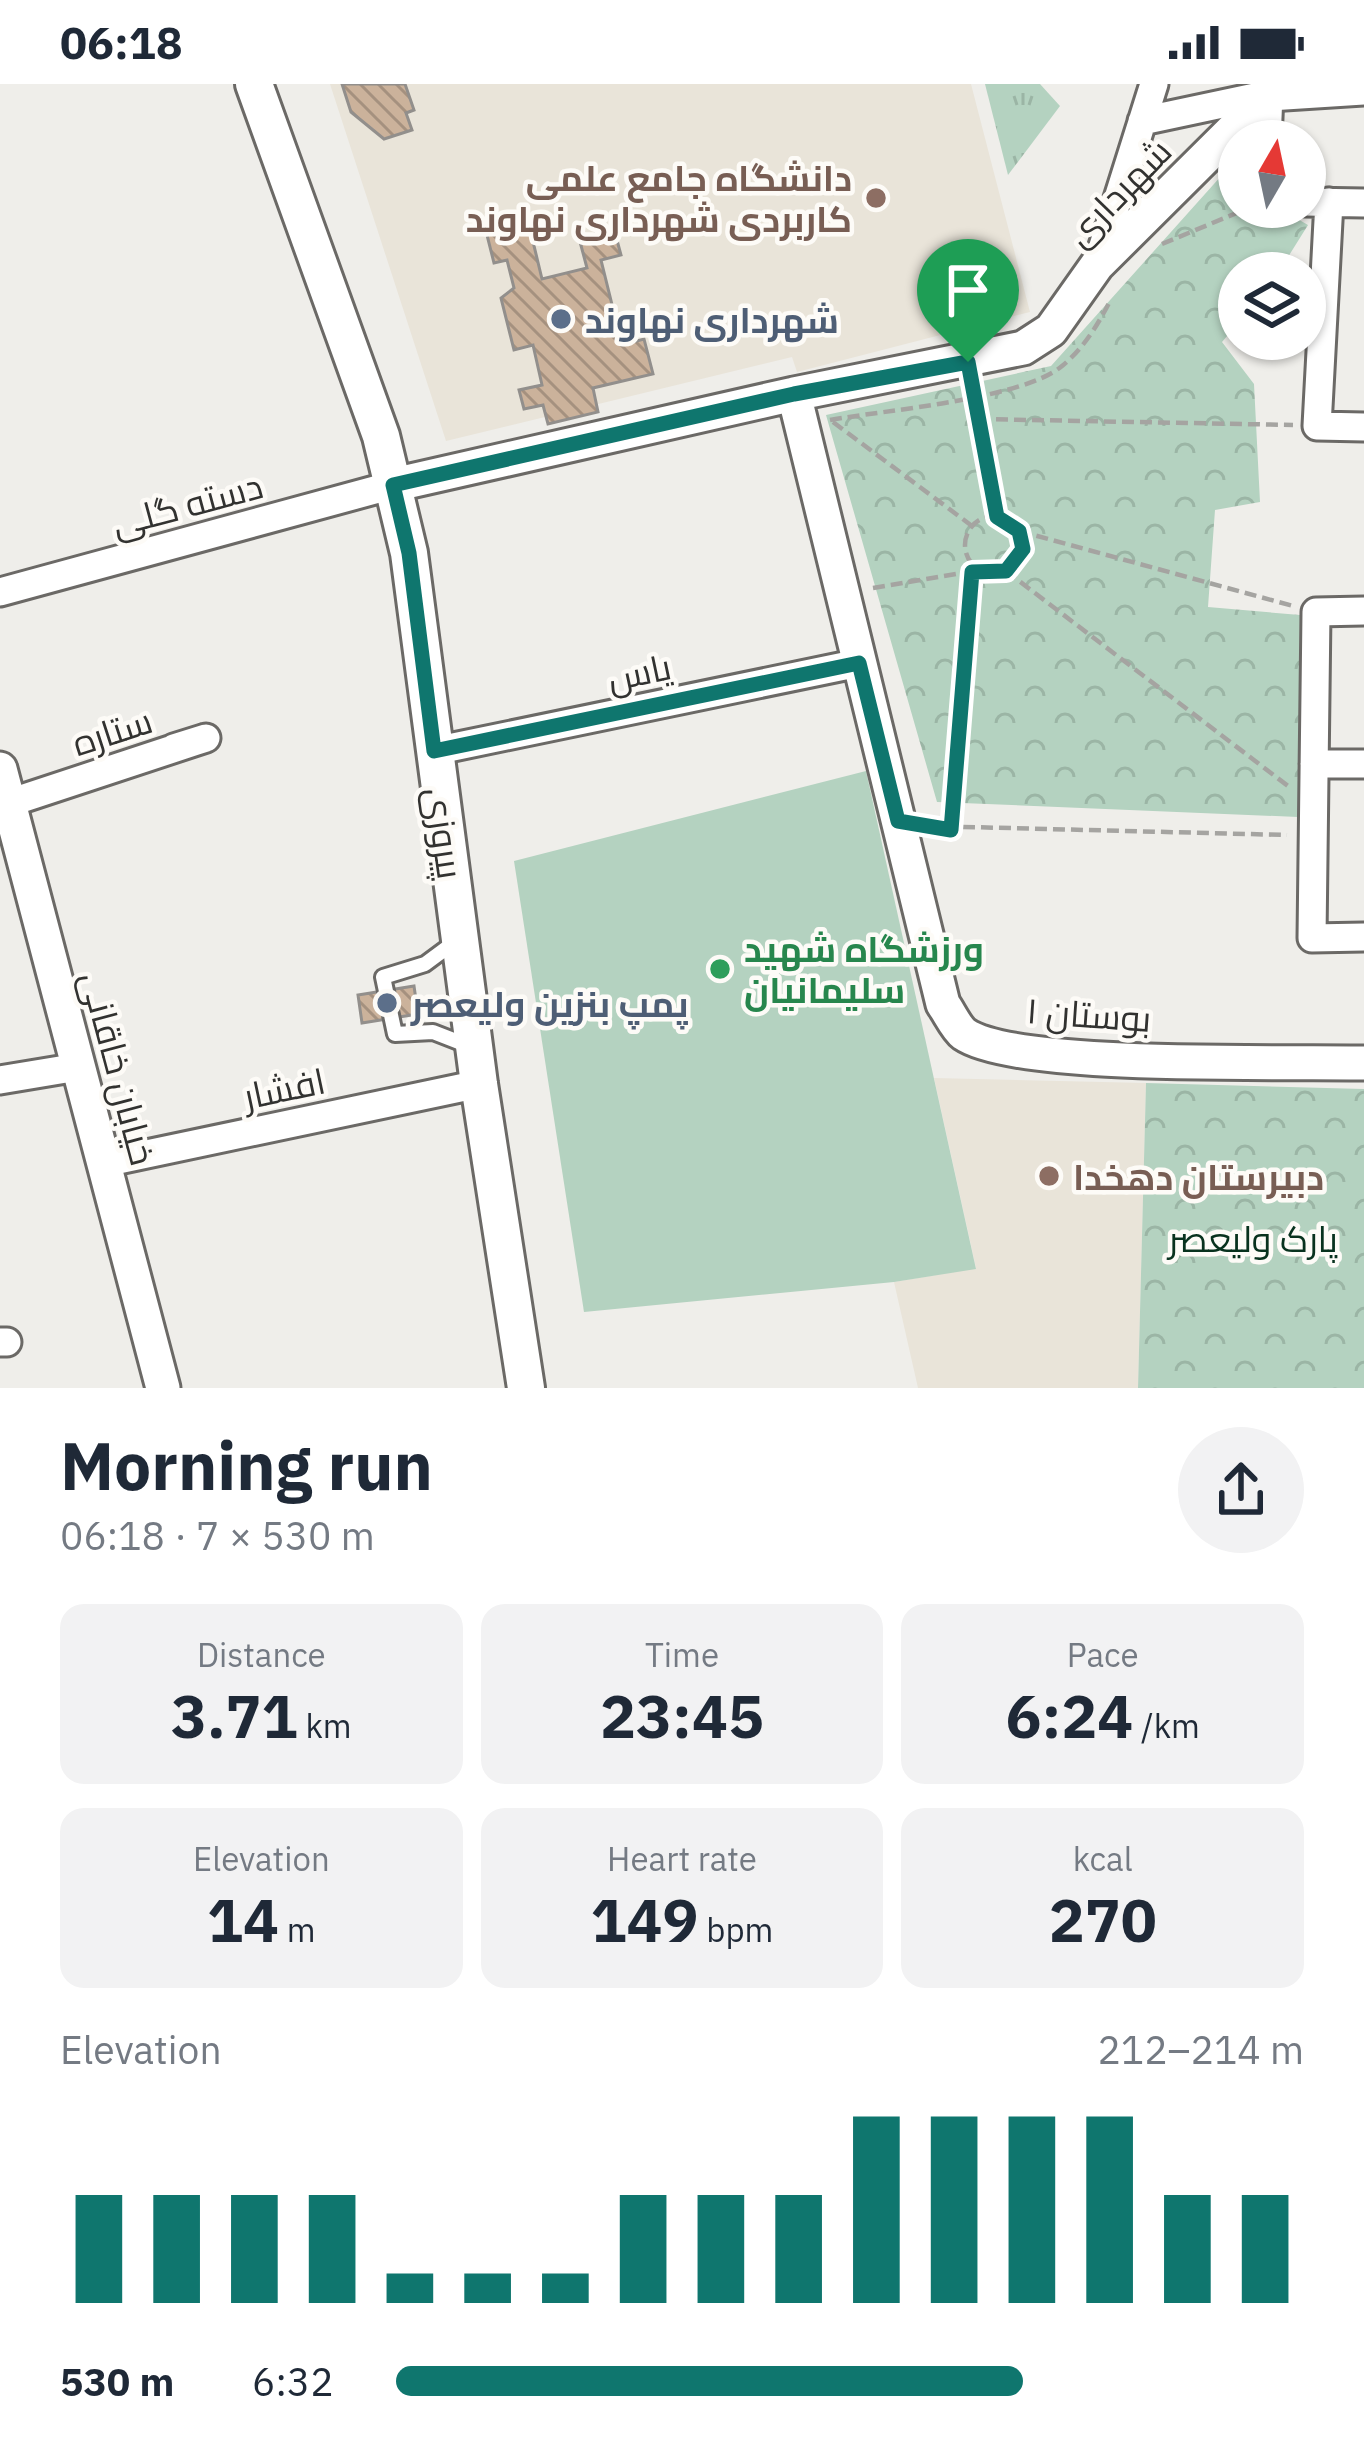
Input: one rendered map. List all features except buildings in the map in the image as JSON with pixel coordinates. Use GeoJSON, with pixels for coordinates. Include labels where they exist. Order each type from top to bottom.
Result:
{"type":"FeatureCollection","features":[{"type":"Feature","properties":{"kind":"main road","name":"پیروزی"},"geometry":{"type":"LineString","coordinates":[[254,84],[381,436],[409,553],[476,1066],[526,1388]]}},
{"type":"Feature","properties":{"kind":"street"},"geometry":{"type":"LineString","coordinates":[[1097,265],[1154,84]]}},
{"type":"Feature","properties":{"kind":"street"},"geometry":{"type":"LineString","coordinates":[[1142,121],[1269,94],[1364,88]]}},
{"type":"Feature","properties":{"kind":"street","name":"شهرداری"},"geometry":{"type":"LineString","coordinates":[[393,485],[794,394],[1024,348],[1051,330],[1097,265],[1269,94]]}},
{"type":"Feature","properties":{"kind":"street"},"geometry":{"type":"LineString","coordinates":[[1268,120],[1269,94]]}},
{"type":"Feature","properties":{"kind":"street"},"geometry":{"type":"LineString","coordinates":[[1326,202],[1364,203]]}},
{"type":"Feature","properties":{"kind":"street"},"geometry":{"type":"LineString","coordinates":[[1317,228],[1317,425],[1364,427]]}},
{"type":"Feature","properties":{"kind":"street"},"geometry":{"type":"LineString","coordinates":[[794,394],[898,821]]}},
{"type":"Feature","properties":{"kind":"street","name":"دسته گلی"},"geometry":{"type":"LineString","coordinates":[[0,592],[393,485]]}},
{"type":"Feature","properties":{"kind":"street"},"geometry":{"type":"LineString","coordinates":[[1364,611],[1316,612],[1312,938],[1364,937]]}},
{"type":"Feature","properties":{"kind":"street","name":"یاس"},"geometry":{"type":"LineString","coordinates":[[434,751],[859,663]]}},
{"type":"Feature","properties":{"kind":"street","name":"ستاره"},"geometry":{"type":"LineString","coordinates":[[9,803],[206,738],[174,748]]}},
{"type":"Feature","properties":{"kind":"street"},"geometry":{"type":"LineString","coordinates":[[1314,764],[1364,764]]}},
{"type":"Feature","properties":{"kind":"street","name":"خیابان خاقانی"},"geometry":{"type":"LineString","coordinates":[[0,769],[9,803],[10,848],[78,1067],[163,1388]]}},
{"type":"Feature","properties":{"kind":"street","name":"بوستان ۱"},"geometry":{"type":"LineString","coordinates":[[898,821],[943,1004],[963,1034],[1016,1051],[1089,1057],[1364,1063]]}},
{"type":"Feature","properties":{"kind":"street","name":"افشار"},"geometry":{"type":"LineString","coordinates":[[104,1163],[476,1066]]}},
{"type":"Feature","properties":{"kind":"street"},"geometry":{"type":"LineString","coordinates":[[0,1080],[78,1067]]}},
{"type":"Feature","properties":{"kind":"lane"},"geometry":{"type":"LineString","coordinates":[[459,939],[425,964],[382,977],[395,1034],[433,1032],[476,1066]]}},
{"type":"Feature","properties":{"kind":"path"},"geometry":{"type":"LineString","coordinates":[[968,362],[997,517],[1019,531],[1316,612]]}},
{"type":"Feature","properties":{"kind":"path"},"geometry":{"type":"LineString","coordinates":[[794,394],[972,526]]}},
{"type":"Feature","properties":{"kind":"path"},"geometry":{"type":"LineString","coordinates":[[978,418],[1317,425]]}},
{"type":"Feature","properties":{"kind":"path"},"geometry":{"type":"LineString","coordinates":[[972,526],[997,517]]}},
{"type":"Feature","properties":{"kind":"path"},"geometry":{"type":"LineString","coordinates":[[951,830],[975,570],[966,554],[972,526]]}},
{"type":"Feature","properties":{"kind":"path"},"geometry":{"type":"LineString","coordinates":[[1006,571],[1023,549],[1019,531]]}},
{"type":"Feature","properties":{"kind":"path"},"geometry":{"type":"LineString","coordinates":[[844,592],[975,570],[1006,571],[1314,821]]}},
{"type":"Feature","properties":{"kind":"path"},"geometry":{"type":"LineString","coordinates":[[898,821],[951,830],[1314,821]]}},
{"type":"Feature","properties":{"kind":"shaded area"},"geometry":{"type":"Polygon","coordinates":[[[330,84],[971,84],[1030,312],[797,372],[792,357],[446,441],[330,84]]]}},
{"type":"Feature","properties":{"kind":"shaded area","name":"دبیرستان دهخدا"},"geometry":{"type":"Polygon","coordinates":[[[934,1078],[1146,1083],[1138,1388],[918,1388],[894,1282],[976,1268],[934,1078]]]}},
{"type":"Feature","properties":{"kind":"green space"},"geometry":{"type":"Polygon","coordinates":[[[985,84],[1040,84],[1060,106],[1008,175],[985,84]]]}},
{"type":"Feature","properties":{"kind":"green space"},"geometry":{"type":"Polygon","coordinates":[[[1218,179],[1218,228],[1306,228],[1291,252],[1218,252],[1218,360],[1236,360],[1254,384],[1260,502],[1215,510],[1208,607],[1300,615],[1298,817],[937,802],[826,415],[1051,366],[1218,179]]]}},
{"type":"Feature","properties":{"kind":"green space","name":"ورزشگاه شهید سلیمانیان"},"geometry":{"type":"Polygon","coordinates":[[[866,771],[976,1269],[894,1282],[584,1312],[514,861],[866,771]]]}},
{"type":"Feature","properties":{"kind":"green space","name":"پارک ولیعصر"},"geometry":{"type":"Polygon","coordinates":[[[1146,1083],[1364,1089],[1364,1388],[1138,1388],[1146,1083]]]}},
{"type":"Feature","properties":{"kind":"place","name":"دانشگاه جامع علمی کاربردی شهرداری نهاوند"},"geometry":{"type":"Point","coordinates":[876,198]}},
{"type":"Feature","properties":{"kind":"place","name":"شهرداری نهاوند"},"geometry":{"type":"Point","coordinates":[561,319]}},
{"type":"Feature","properties":{"kind":"place","name":"ورزشگاه شهید سلیمانیان"},"geometry":{"type":"Point","coordinates":[720,969]}},
{"type":"Feature","properties":{"kind":"place","name":"پمپ بنزین ولیعصر"},"geometry":{"type":"Point","coordinates":[387,1003]}},
{"type":"Feature","properties":{"kind":"place","name":"دبیرستان دهخدا"},"geometry":{"type":"Point","coordinates":[1049,1176]}},
{"type":"Feature","properties":{"kind":"route"},"geometry":{"type":"LineString","coordinates":[[968,362],[997,517],[1019,531],[1023,549],[1006,571],[972,572],[951,830],[898,821],[859,663],[434,751],[409,553],[393,485],[794,394],[968,362]]}}]}
